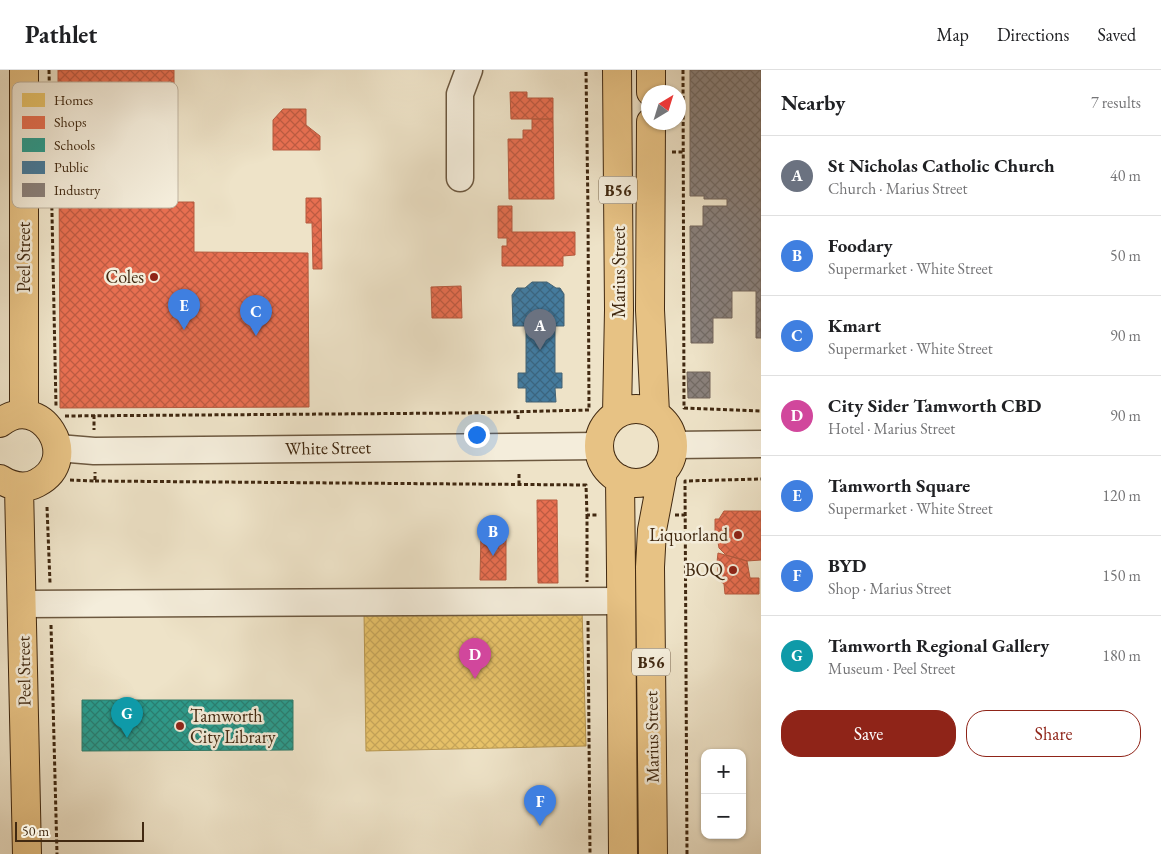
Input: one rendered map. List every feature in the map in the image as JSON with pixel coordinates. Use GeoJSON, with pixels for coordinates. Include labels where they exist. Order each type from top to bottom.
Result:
{"type":"FeatureCollection","features":[{"type":"Feature","properties":{"kind":"main road","name":"Marius Street"},"geometry":{"type":"LineString","coordinates":[[617,70],[619,310],[617,414]]}},
{"type":"Feature","properties":{"kind":"main road"},"geometry":{"type":"LineString","coordinates":[[651,70],[651,85]]}},
{"type":"Feature","properties":{"kind":"main road","name":"Marius Street"},"geometry":{"type":"LineString","coordinates":[[651,130],[650,310],[655,413]]}},
{"type":"Feature","properties":{"kind":"main road","name":"Peel Street"},"geometry":{"type":"LineString","coordinates":[[12,419],[19,208]]}},
{"type":"Feature","properties":{"kind":"main road"},"geometry":{"type":"LineString","coordinates":[[663,472],[653,479],[642,482],[620,479],[611,473],[600,456],[601,433],[607,422],[617,414],[636,408],[655,413],[664,422],[671,433],[673,445]]}},
{"type":"Feature","properties":{"kind":"main road"},"geometry":{"type":"LineString","coordinates":[[10,483],[33,485],[44,479],[53,469],[58,448],[54,436],[47,426],[37,418],[12,419]]}},
{"type":"Feature","properties":{"kind":"main road","name":"B56"},"geometry":{"type":"LineString","coordinates":[[663,472],[669,464],[673,445]]}},
{"type":"Feature","properties":{"kind":"main road","name":"Marius Street"},"geometry":{"type":"LineString","coordinates":[[653,854],[650,567],[652,530],[663,472]]}},
{"type":"Feature","properties":{"kind":"main road","name":"Marius Street"},"geometry":{"type":"LineString","coordinates":[[620,479],[623,854]]}},
{"type":"Feature","properties":{"kind":"main road","name":"Peel Street"},"geometry":{"type":"LineString","coordinates":[[10,483],[22,604],[27,854]]}},
{"type":"Feature","properties":{"kind":"street"},"geometry":{"type":"LineString","coordinates":[[460,178],[460,94],[469,70]]}},
{"type":"Feature","properties":{"kind":"street"},"geometry":{"type":"LineString","coordinates":[[673,445],[761,444]]}},
{"type":"Feature","properties":{"kind":"street","name":"White Street"},"geometry":{"type":"LineString","coordinates":[[58,448],[94,450],[599,446]]}},
{"type":"Feature","properties":{"kind":"street"},"geometry":{"type":"LineString","coordinates":[[22,604],[622,601]]}},
{"type":"Feature","properties":{"kind":"path"},"geometry":{"type":"LineString","coordinates":[[61,416],[589,410],[586,70]]}},
{"type":"Feature","properties":{"kind":"path"},"geometry":{"type":"LineString","coordinates":[[683,70],[684,408],[761,411]]}},
{"type":"Feature","properties":{"kind":"path"},"geometry":{"type":"LineString","coordinates":[[52,208],[56,411]]}},
{"type":"Feature","properties":{"kind":"path"},"geometry":{"type":"LineString","coordinates":[[518,412],[518,419]]}},
{"type":"Feature","properties":{"kind":"path"},"geometry":{"type":"LineString","coordinates":[[94,416],[94,438]]}},
{"type":"Feature","properties":{"kind":"path"},"geometry":{"type":"LineString","coordinates":[[519,474],[519,484]]}},
{"type":"Feature","properties":{"kind":"path"},"geometry":{"type":"LineString","coordinates":[[687,854],[685,481],[761,479]]}},
{"type":"Feature","properties":{"kind":"path"},"geometry":{"type":"LineString","coordinates":[[95,481],[586,485],[590,854]]}},
{"type":"Feature","properties":{"kind":"path"},"geometry":{"type":"LineString","coordinates":[[48,507],[57,854]]}},
{"type":"Feature","properties":{"kind":"path"},"geometry":{"type":"LineString","coordinates":[[587,515],[620,515]]}},
{"type":"Feature","properties":{"kind":"path"},"geometry":{"type":"LineString","coordinates":[[655,515],[685,515]]}},
{"type":"Feature","properties":{"kind":"building: Homes"},"geometry":{"type":"Polygon","coordinates":[[[582,609],[586,746],[366,751],[364,612],[582,609]]]}},
{"type":"Feature","properties":{"kind":"building: Shops"},"geometry":{"type":"Polygon","coordinates":[[[58,70],[174,70],[174,82],[58,82],[58,70]]]}},
{"type":"Feature","properties":{"kind":"building: Shops"},"geometry":{"type":"Polygon","coordinates":[[[510,92],[527,92],[527,98],[553,98],[553,119],[511,119],[510,92]]]}},
{"type":"Feature","properties":{"kind":"building: Shops"},"geometry":{"type":"Polygon","coordinates":[[[283,109],[306,109],[306,125],[320,136],[320,150],[273,150],[273,120],[283,109]]]}},
{"type":"Feature","properties":{"kind":"building: Shops"},"geometry":{"type":"Polygon","coordinates":[[[532,119],[553,119],[554,199],[509,199],[508,139],[523,139],[523,130],[532,130],[532,119]]]}},
{"type":"Feature","properties":{"kind":"building: Shops"},"geometry":{"type":"Polygon","coordinates":[[[306,198],[321,198],[322,269],[313,269],[312,223],[306,223],[306,198]]]}},
{"type":"Feature","properties":{"kind":"building: Shops"},"geometry":{"type":"Polygon","coordinates":[[[178,202],[194,202],[194,252],[308,253],[309,407],[60,408],[59,208],[178,208],[178,202]]]}},
{"type":"Feature","properties":{"kind":"building: Shops"},"geometry":{"type":"Polygon","coordinates":[[[498,206],[512,206],[512,232],[575,232],[575,255],[563,256],[563,266],[502,266],[502,246],[507,246],[507,238],[498,238],[498,206]]]}},
{"type":"Feature","properties":{"kind":"building: Shops"},"geometry":{"type":"Polygon","coordinates":[[[461,286],[462,318],[432,318],[431,287],[461,286]]]}},
{"type":"Feature","properties":{"kind":"building: Shops"},"geometry":{"type":"Polygon","coordinates":[[[537,500],[557,500],[558,583],[538,583],[537,500]]]}},
{"type":"Feature","properties":{"kind":"building: Shops","name":"Liquorland"},"geometry":{"type":"Polygon","coordinates":[[[724,511],[761,511],[761,560],[747,561],[726,555],[719,548],[715,534],[715,519],[719,519],[724,511]]]}},
{"type":"Feature","properties":{"kind":"building: Shops"},"geometry":{"type":"Polygon","coordinates":[[[481,532],[506,533],[506,580],[480,580],[481,532]]]}},
{"type":"Feature","properties":{"kind":"building: Shops","name":"BOQ"},"geometry":{"type":"Polygon","coordinates":[[[718,553],[747,561],[750,578],[759,578],[759,594],[725,594],[724,584],[719,580],[718,553]]]}},
{"type":"Feature","properties":{"kind":"building: Schools"},"geometry":{"type":"Polygon","coordinates":[[[82,700],[293,700],[293,750],[82,751],[82,700]]]}},
{"type":"Feature","properties":{"kind":"building: Public"},"geometry":{"type":"Polygon","coordinates":[[[532,282],[547,282],[556,288],[560,288],[564,294],[564,326],[555,326],[555,373],[562,373],[562,388],[555,388],[556,402],[526,402],[526,388],[518,388],[518,373],[526,373],[526,326],[513,326],[512,295],[517,288],[525,288],[532,282]]]}},
{"type":"Feature","properties":{"kind":"building: Industry"},"geometry":{"type":"Polygon","coordinates":[[[690,70],[761,70],[761,338],[756,338],[756,291],[732,291],[732,318],[713,318],[713,343],[691,343],[690,226],[703,226],[703,206],[727,206],[727,199],[704,199],[704,196],[690,196],[690,70]]]}},
{"type":"Feature","properties":{"kind":"building: Industry"},"geometry":{"type":"Polygon","coordinates":[[[687,372],[710,372],[710,398],[688,398],[687,372]]]}},
{"type":"Feature","properties":{"kind":"place","name":"Coles"},"geometry":{"type":"Point","coordinates":[154,277]}},
{"type":"Feature","properties":{"kind":"place","name":"Tamworth Square"},"geometry":{"type":"Point","coordinates":[184,330]}},
{"type":"Feature","properties":{"kind":"place","name":"Kmart"},"geometry":{"type":"Point","coordinates":[256,336]}},
{"type":"Feature","properties":{"kind":"place","name":"St Nicholas Catholic Church"},"geometry":{"type":"Point","coordinates":[540,350]}},
{"type":"Feature","properties":{"kind":"place","name":"Liquorland"},"geometry":{"type":"Point","coordinates":[738,535]}},
{"type":"Feature","properties":{"kind":"place","name":"Foodary"},"geometry":{"type":"Point","coordinates":[493,556]}},
{"type":"Feature","properties":{"kind":"place","name":"BOQ"},"geometry":{"type":"Point","coordinates":[733,570]}},
{"type":"Feature","properties":{"kind":"place","name":"City Sider Tamworth CBD"},"geometry":{"type":"Point","coordinates":[475,679]}},
{"type":"Feature","properties":{"kind":"place","name":"Tamworth City Library"},"geometry":{"type":"Point","coordinates":[180,726]}},
{"type":"Feature","properties":{"kind":"place","name":"Tamworth Regional Gallery"},"geometry":{"type":"Point","coordinates":[127,738]}},
{"type":"Feature","properties":{"kind":"place","name":"BYD"},"geometry":{"type":"Point","coordinates":[540,826]}}]}
